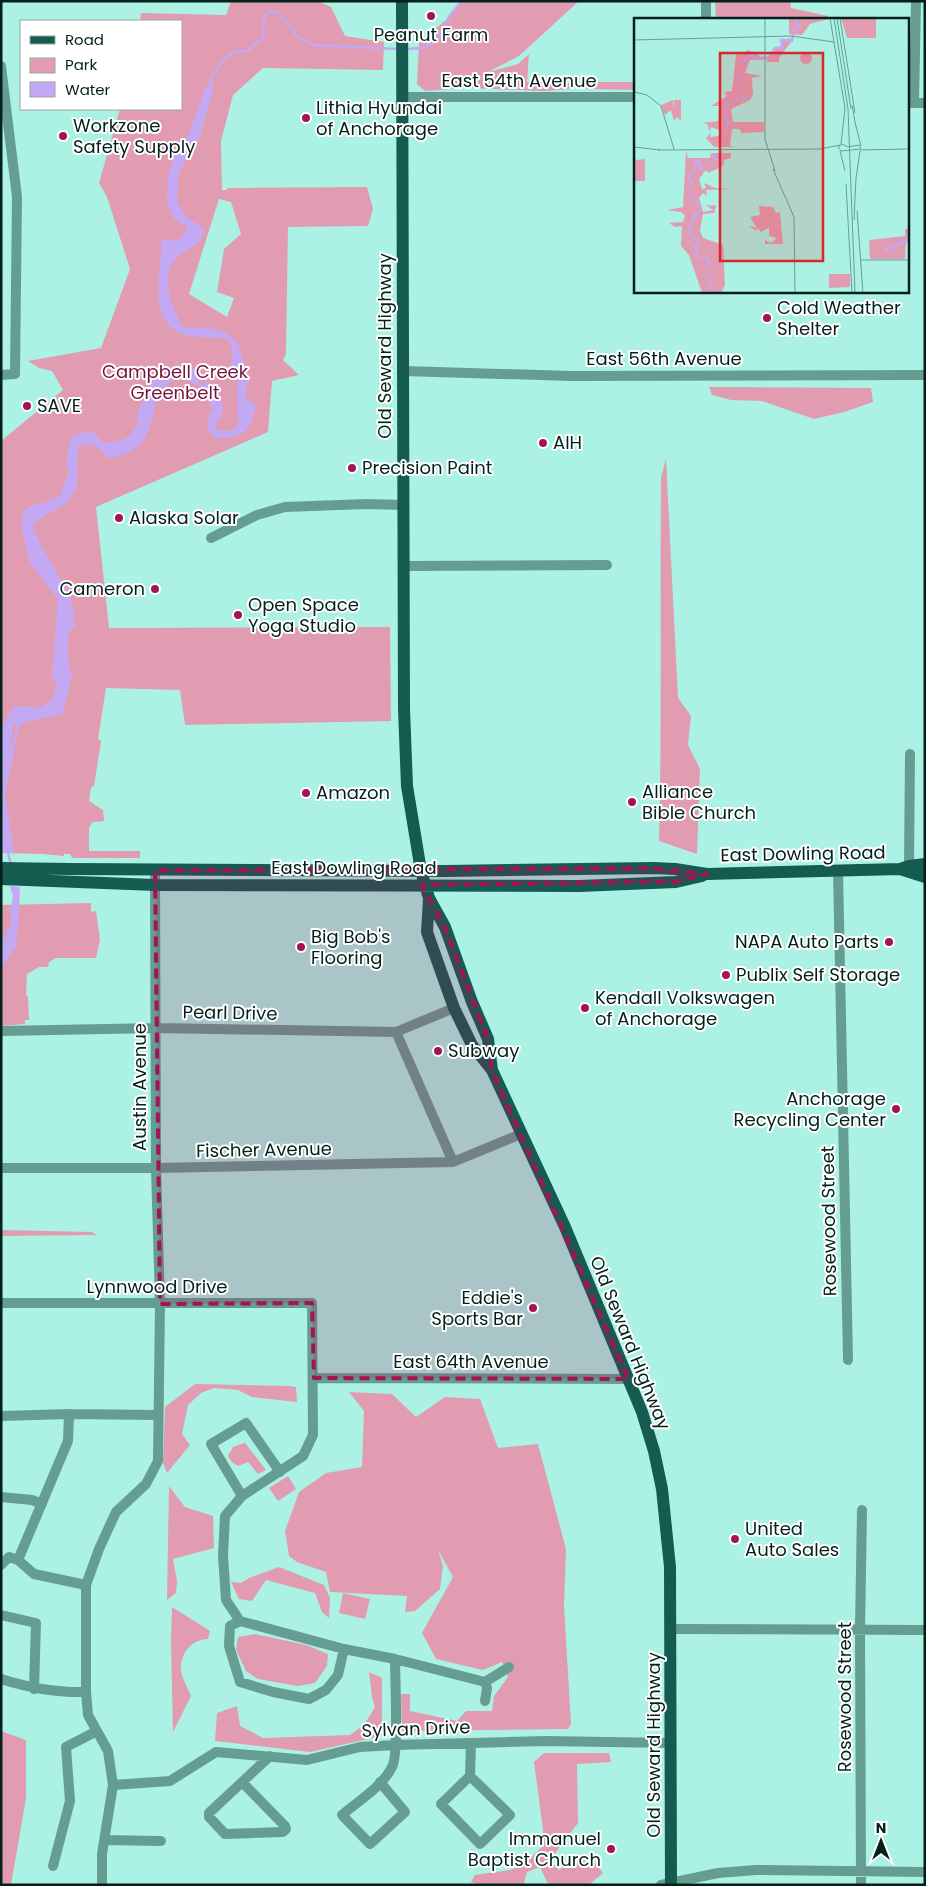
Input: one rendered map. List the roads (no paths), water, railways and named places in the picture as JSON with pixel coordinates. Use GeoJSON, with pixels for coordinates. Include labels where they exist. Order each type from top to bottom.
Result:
{"type":"FeatureCollection","features":[{"type":"Feature","properties":{"kind":"main road","name":"Old Seward Highway"},"geometry":{"type":"LineString","coordinates":[[402,1],[404,709],[407,786],[425,885],[429,898],[445,927],[468,994],[488,1039],[492,1070]]}},
{"type":"Feature","properties":{"kind":"main road","name":"East Dowling Road"},"geometry":{"type":"LineString","coordinates":[[1,878],[155,870],[421,871],[654,868],[676,869],[706,874],[904,868],[925,864]]}},
{"type":"Feature","properties":{"kind":"main road","name":"East Dowling Road"},"geometry":{"type":"LineString","coordinates":[[1,868],[44,875],[155,885],[580,886],[666,883],[706,874]]}},
{"type":"Feature","properties":{"kind":"main road","name":"East Dowling Road"},"geometry":{"type":"LineString","coordinates":[[904,868],[925,878]]}},
{"type":"Feature","properties":{"kind":"main road","name":"Old Seward Highway"},"geometry":{"type":"LineString","coordinates":[[429,898],[427,932],[454,1008],[472,1045],[492,1070],[565,1227],[629,1379],[649,1434],[662,1489],[670,1567],[672,1629],[668,1884]]}},
{"type":"Feature","properties":{"kind":"street"},"geometry":{"type":"LineString","coordinates":[[706,1],[706,18]]}},
{"type":"Feature","properties":{"kind":"street"},"geometry":{"type":"LineString","coordinates":[[915,103],[916,1]]}},
{"type":"Feature","properties":{"kind":"street"},"geometry":{"type":"LineString","coordinates":[[1,66],[16,197],[15,374],[1,374]]}},
{"type":"Feature","properties":{"kind":"street","name":"East 54th Avenue"},"geometry":{"type":"LineString","coordinates":[[402,97],[634,97]]}},
{"type":"Feature","properties":{"kind":"street","name":"East 56th Avenue"},"geometry":{"type":"LineString","coordinates":[[403,371],[572,376],[925,375]]}},
{"type":"Feature","properties":{"kind":"street"},"geometry":{"type":"LineString","coordinates":[[211,538],[257,516],[285,507],[367,504],[403,506]]}},
{"type":"Feature","properties":{"kind":"street"},"geometry":{"type":"LineString","coordinates":[[404,566],[607,565]]}},
{"type":"Feature","properties":{"kind":"street"},"geometry":{"type":"LineString","coordinates":[[904,868],[910,754]]}},
{"type":"Feature","properties":{"kind":"street","name":"Austin Avenue"},"geometry":{"type":"LineString","coordinates":[[102,1885],[102,1854],[113,1784],[108,1750],[88,1715],[86,1692],[86,1585],[99,1549],[116,1512],[146,1484],[158,1461],[160,1304],[156,1168],[155,870]]}},
{"type":"Feature","properties":{"kind":"street","name":"Rosewood Street"},"geometry":{"type":"LineString","coordinates":[[838,871],[848,1360]]}},
{"type":"Feature","properties":{"kind":"street","name":"Pearl Drive"},"geometry":{"type":"LineString","coordinates":[[1,1031],[157,1028],[396,1032],[454,1008]]}},
{"type":"Feature","properties":{"kind":"street"},"geometry":{"type":"LineString","coordinates":[[396,1032],[453,1162]]}},
{"type":"Feature","properties":{"kind":"street","name":"Fischer Avenue"},"geometry":{"type":"LineString","coordinates":[[1,1168],[156,1168],[453,1162],[521,1134]]}},
{"type":"Feature","properties":{"kind":"street","name":"Lynnwood Drive"},"geometry":{"type":"LineString","coordinates":[[1,1303],[312,1303],[314,1378]]}},
{"type":"Feature","properties":{"kind":"street"},"geometry":{"type":"LineString","coordinates":[[314,1378],[313,1435],[303,1456],[242,1496],[225,1516],[223,1556],[226,1600],[240,1621],[344,1649],[395,1659],[485,1682],[509,1667]]}},
{"type":"Feature","properties":{"kind":"street","name":"East 64th Avenue"},"geometry":{"type":"LineString","coordinates":[[314,1378],[629,1379]]}},
{"type":"Feature","properties":{"kind":"street"},"geometry":{"type":"LineString","coordinates":[[1,1416],[70,1414],[158,1415]]}},
{"type":"Feature","properties":{"kind":"street"},"geometry":{"type":"LineString","coordinates":[[18,1560],[68,1441],[70,1414]]}},
{"type":"Feature","properties":{"kind":"street"},"geometry":{"type":"LineString","coordinates":[[242,1496],[211,1444],[229,1432],[246,1423],[280,1472]]}},
{"type":"Feature","properties":{"kind":"street"},"geometry":{"type":"LineString","coordinates":[[1,1497],[32,1500],[42,1504]]}},
{"type":"Feature","properties":{"kind":"street","name":"Rosewood Street"},"geometry":{"type":"LineString","coordinates":[[862,1510],[860,1629],[862,1885]]}},
{"type":"Feature","properties":{"kind":"street"},"geometry":{"type":"LineString","coordinates":[[1,1565],[10,1557],[18,1560],[34,1574],[86,1585]]}},
{"type":"Feature","properties":{"kind":"street"},"geometry":{"type":"LineString","coordinates":[[1,1615],[36,1624],[34,1689]]}},
{"type":"Feature","properties":{"kind":"street"},"geometry":{"type":"LineString","coordinates":[[240,1621],[230,1626],[229,1646],[240,1682],[273,1692],[309,1699],[326,1690],[338,1675],[344,1649]]}},
{"type":"Feature","properties":{"kind":"street"},"geometry":{"type":"LineString","coordinates":[[672,1629],[925,1630]]}},
{"type":"Feature","properties":{"kind":"street"},"geometry":{"type":"LineString","coordinates":[[380,1782],[405,1812],[370,1844],[342,1815],[380,1782],[393,1766],[395,1745],[395,1659]]}},
{"type":"Feature","properties":{"kind":"street"},"geometry":{"type":"LineString","coordinates":[[1,1679],[34,1689],[66,1693],[86,1692]]}},
{"type":"Feature","properties":{"kind":"street"},"geometry":{"type":"LineString","coordinates":[[485,1682],[487,1688],[485,1701]]}},
{"type":"Feature","properties":{"kind":"street"},"geometry":{"type":"LineString","coordinates":[[53,1866],[70,1801],[66,1747],[97,1731]]}},
{"type":"Feature","properties":{"kind":"street","name":"Sylvan Drive"},"geometry":{"type":"LineString","coordinates":[[113,1784],[170,1781],[216,1752],[307,1760],[360,1746],[545,1741],[670,1744]]}},
{"type":"Feature","properties":{"kind":"street"},"geometry":{"type":"LineString","coordinates":[[470,1776],[510,1815],[480,1844],[441,1804],[470,1776],[471,1743]]}},
{"type":"Feature","properties":{"kind":"street"},"geometry":{"type":"LineString","coordinates":[[242,1782],[286,1829],[278,1833],[225,1834],[209,1817],[209,1813],[242,1782],[270,1756]]}},
{"type":"Feature","properties":{"kind":"street"},"geometry":{"type":"LineString","coordinates":[[105,1840],[160,1841]]}},
{"type":"Feature","properties":{"kind":"street"},"geometry":{"type":"LineString","coordinates":[[668,1884],[718,1873],[756,1870],[925,1872]]}},
{"type":"Feature","properties":{"kind":"water"},"geometry":{"type":"Polygon","coordinates":[[[214,86],[199,139],[179,172],[177,201],[185,216],[203,228],[203,235],[196,244],[175,259],[169,272],[168,288],[172,305],[183,327],[207,328],[229,335],[239,347],[244,366],[250,376],[245,396],[256,406],[251,423],[238,435],[215,438],[208,430],[209,412],[213,413],[214,409],[210,407],[209,393],[201,388],[206,381],[219,390],[223,410],[216,430],[232,431],[238,423],[237,375],[231,373],[230,365],[233,359],[230,340],[180,333],[171,327],[165,319],[159,301],[162,240],[180,239],[188,227],[174,219],[167,202],[168,176],[175,155],[188,136],[204,88],[214,86]]]}},
{"type":"Feature","properties":{"kind":"water"},"geometry":{"type":"Polygon","coordinates":[[[176,366],[190,366],[204,376],[195,385],[180,378],[172,380],[166,387],[161,388],[147,434],[134,449],[109,458],[94,445],[78,445],[77,488],[68,502],[36,521],[33,527],[41,545],[66,588],[72,604],[75,628],[68,632],[68,665],[72,675],[63,714],[14,724],[11,738],[13,757],[5,796],[14,853],[1,853],[2,726],[14,706],[41,707],[52,700],[57,681],[52,677],[58,599],[30,563],[21,525],[24,510],[34,504],[42,504],[60,496],[69,470],[66,465],[70,438],[88,432],[95,433],[101,442],[114,442],[127,437],[139,423],[136,418],[152,380],[176,366]]]}},
{"type":"Feature","properties":{"kind":"water"},"geometry":{"type":"Polygon","coordinates":[[[10,886],[20,887],[16,946],[1,969],[1,943],[12,920],[10,911],[13,897],[10,886]]]}},
{"type":"Feature","properties":{"kind":"waterway"},"geometry":{"type":"LineString","coordinates":[[406,49],[422,48],[437,41],[450,15],[462,1]]}},
{"type":"Feature","properties":{"kind":"waterway"},"geometry":{"type":"LineString","coordinates":[[209,88],[213,74],[224,60],[234,52],[247,51],[263,38],[264,17],[269,11],[279,13],[299,38],[313,45],[398,49]]}},
{"type":"Feature","properties":{"kind":"waterway"},"geometry":{"type":"LineString","coordinates":[[195,381],[205,388]]}},
{"type":"Feature","properties":{"kind":"waterway"},"geometry":{"type":"LineString","coordinates":[[12,754],[18,724],[26,721]]}},
{"type":"Feature","properties":{"kind":"waterway"},"geometry":{"type":"LineString","coordinates":[[7,850],[11,864]]}},
{"type":"Feature","properties":{"kind":"place","name":"Peanut Farm"},"geometry":{"type":"Point","coordinates":[431,16]}},
{"type":"Feature","properties":{"kind":"place","name":"Lithia Hyundai of Anchorage"},"geometry":{"type":"Point","coordinates":[306,118]}},
{"type":"Feature","properties":{"kind":"place","name":"Workzone Safety Supply"},"geometry":{"type":"Point","coordinates":[63,136]}},
{"type":"Feature","properties":{"kind":"place","name":"Cold Weather Shelter"},"geometry":{"type":"Point","coordinates":[767,318]}},
{"type":"Feature","properties":{"kind":"place","name":"SAVE"},"geometry":{"type":"Point","coordinates":[27,406]}},
{"type":"Feature","properties":{"kind":"place","name":"AIH"},"geometry":{"type":"Point","coordinates":[543,443]}},
{"type":"Feature","properties":{"kind":"place","name":"Precision Paint"},"geometry":{"type":"Point","coordinates":[352,468]}},
{"type":"Feature","properties":{"kind":"place","name":"Alaska Solar"},"geometry":{"type":"Point","coordinates":[119,518]}},
{"type":"Feature","properties":{"kind":"place","name":"Cameron"},"geometry":{"type":"Point","coordinates":[155,589]}},
{"type":"Feature","properties":{"kind":"place","name":"Open Space Yoga Studio"},"geometry":{"type":"Point","coordinates":[238,615]}},
{"type":"Feature","properties":{"kind":"place","name":"Amazon"},"geometry":{"type":"Point","coordinates":[306,793]}},
{"type":"Feature","properties":{"kind":"place","name":"Alliance Bible Church"},"geometry":{"type":"Point","coordinates":[632,802]}},
{"type":"Feature","properties":{"kind":"place","name":"NAPA Auto Parts"},"geometry":{"type":"Point","coordinates":[889,942]}},
{"type":"Feature","properties":{"kind":"place","name":"Big Bob's Flooring"},"geometry":{"type":"Point","coordinates":[301,947]}},
{"type":"Feature","properties":{"kind":"place","name":"Publix Self Storage"},"geometry":{"type":"Point","coordinates":[726,975]}},
{"type":"Feature","properties":{"kind":"place","name":"Kendall Volkswagen of Anchorage"},"geometry":{"type":"Point","coordinates":[585,1008]}},
{"type":"Feature","properties":{"kind":"place","name":"Subway"},"geometry":{"type":"Point","coordinates":[438,1051]}},
{"type":"Feature","properties":{"kind":"place","name":"Anchorage Recycling Center"},"geometry":{"type":"Point","coordinates":[896,1109]}},
{"type":"Feature","properties":{"kind":"place","name":"Eddie's Sports Bar"},"geometry":{"type":"Point","coordinates":[533,1308]}},
{"type":"Feature","properties":{"kind":"place","name":"United Auto Sales"},"geometry":{"type":"Point","coordinates":[735,1539]}},
{"type":"Feature","properties":{"kind":"place","name":"Immanuel Baptist Church"},"geometry":{"type":"Point","coordinates":[611,1849]}},
{"type":"Feature","properties":{"kind":"park label","name":"Campbell Creek Greenbelt"},"geometry":{"type":"Point","coordinates":[175,382]}}]}
